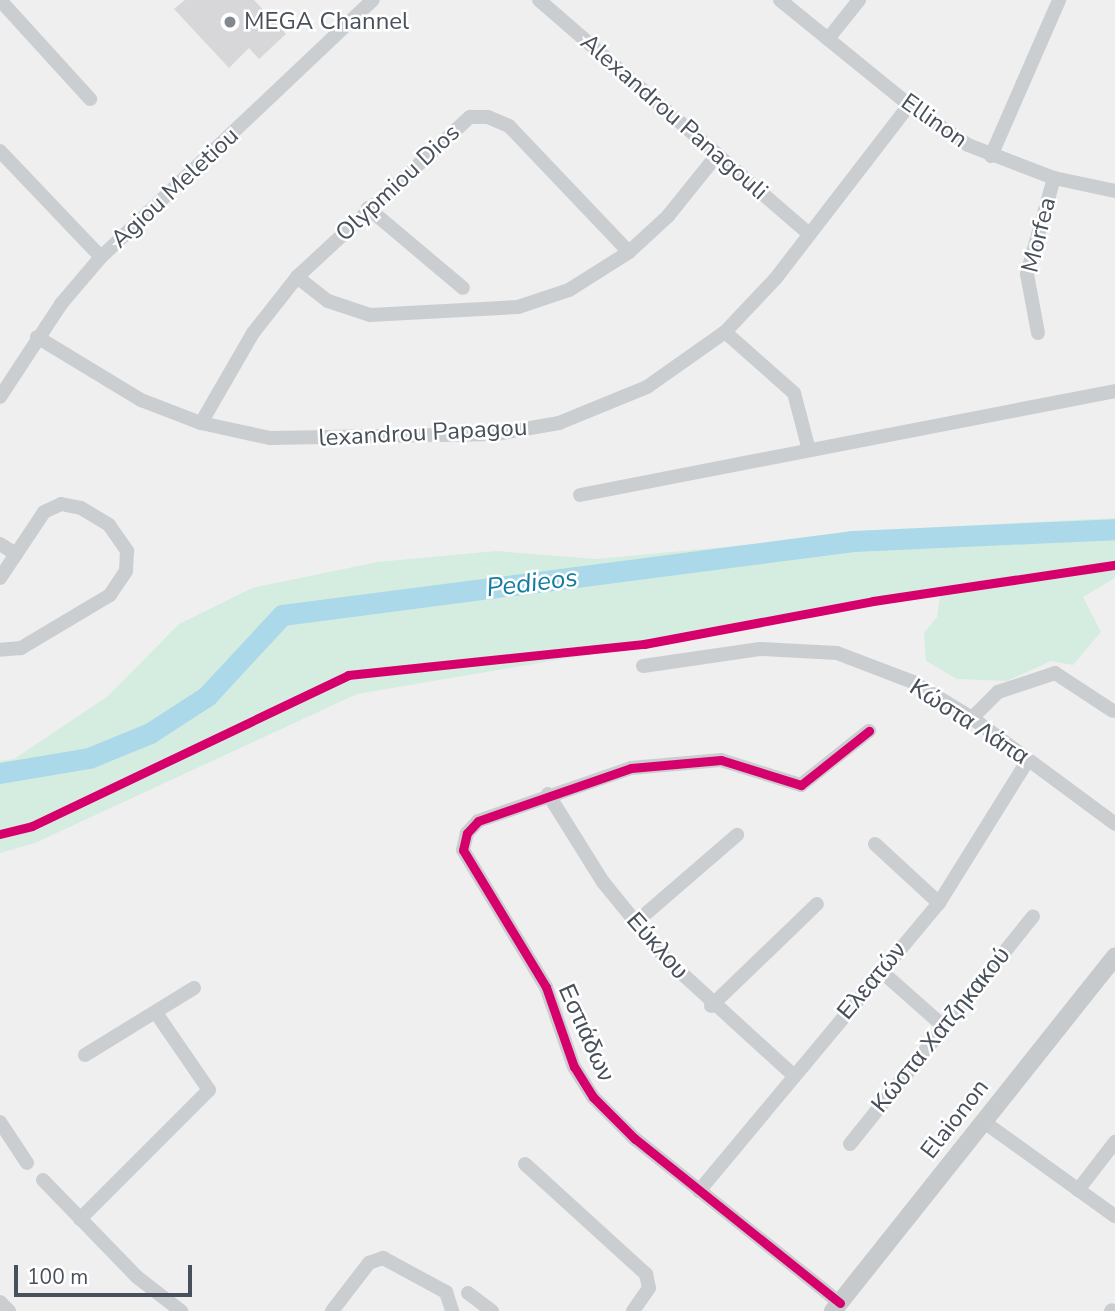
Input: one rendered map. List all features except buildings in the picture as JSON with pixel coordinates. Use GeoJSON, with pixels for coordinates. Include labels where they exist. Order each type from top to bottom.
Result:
{"type":"FeatureCollection","features":[{"type":"Feature","properties":{"kind":"main road","name":"Elaionon"},"geometry":{"type":"LineString","coordinates":[[837,1307],[1115,957]]}},
{"type":"Feature","properties":{"kind":"street"},"geometry":{"type":"LineString","coordinates":[[0,0],[90,99]]}},
{"type":"Feature","properties":{"kind":"street","name":"Agiou Meletiou"},"geometry":{"type":"LineString","coordinates":[[0,397],[37,337],[101,257],[373,0]]}},
{"type":"Feature","properties":{"kind":"street","name":"Alexandrou Panagouli"},"geometry":{"type":"LineString","coordinates":[[539,0],[809,234]]}},
{"type":"Feature","properties":{"kind":"street","name":"Ellinon"},"geometry":{"type":"LineString","coordinates":[[780,0],[909,105],[991,156],[1054,178],[1115,191]]}},
{"type":"Feature","properties":{"kind":"street"},"geometry":{"type":"LineString","coordinates":[[828,38],[859,0]]}},
{"type":"Feature","properties":{"kind":"street"},"geometry":{"type":"LineString","coordinates":[[991,156],[1059,0]]}},
{"type":"Feature","properties":{"kind":"street","name":"lexandrou Papagou"},"geometry":{"type":"LineString","coordinates":[[37,337],[125,393],[201,423],[294,439],[525,430],[590,413],[647,387],[725,332],[809,234],[909,105]]}},
{"type":"Feature","properties":{"kind":"street","name":"Olypmiou Dios"},"geometry":{"type":"LineString","coordinates":[[201,423],[253,333],[297,277],[459,124],[488,117],[516,133],[629,252]]}},
{"type":"Feature","properties":{"kind":"street"},"geometry":{"type":"LineString","coordinates":[[0,151],[101,257]]}},
{"type":"Feature","properties":{"kind":"street"},"geometry":{"type":"LineString","coordinates":[[297,277],[328,301],[370,315],[491,312],[569,290],[629,252],[668,216],[717,155]]}},
{"type":"Feature","properties":{"kind":"street","name":"Morfea"},"geometry":{"type":"LineString","coordinates":[[1038,333],[1027,274],[1054,178]]}},
{"type":"Feature","properties":{"kind":"street"},"geometry":{"type":"LineString","coordinates":[[368,208],[463,288]]}},
{"type":"Feature","properties":{"kind":"street"},"geometry":{"type":"LineString","coordinates":[[725,332],[794,393],[809,450]]}},
{"type":"Feature","properties":{"kind":"street"},"geometry":{"type":"LineString","coordinates":[[580,495],[1115,391]]}},
{"type":"Feature","properties":{"kind":"street"},"geometry":{"type":"LineString","coordinates":[[0,578],[44,512],[72,504],[118,533],[128,560],[110,595],[21,648],[0,650]]}},
{"type":"Feature","properties":{"kind":"street"},"geometry":{"type":"LineString","coordinates":[[0,544],[16,554]]}},
{"type":"Feature","properties":{"kind":"street","name":"Κώστα Λάπα"},"geometry":{"type":"LineString","coordinates":[[643,666],[760,649],[836,653],[913,682],[972,718],[1115,824]]}},
{"type":"Feature","properties":{"kind":"street"},"geometry":{"type":"LineString","coordinates":[[972,718],[998,692],[1055,673],[1113,711]]}},
{"type":"Feature","properties":{"kind":"street","name":"Εστιάδων"},"geometry":{"type":"LineString","coordinates":[[837,1307],[611,1117],[583,1085],[546,987],[465,858],[471,826],[548,794],[631,768],[722,760],[801,785],[869,731]]}},
{"type":"Feature","properties":{"kind":"street","name":"Ελεατών"},"geometry":{"type":"LineString","coordinates":[[699,1191],[939,903],[1028,760]]}},
{"type":"Feature","properties":{"kind":"street","name":"Εύκλου"},"geometry":{"type":"LineString","coordinates":[[548,794],[635,923],[711,1006],[793,1075]]}},
{"type":"Feature","properties":{"kind":"street"},"geometry":{"type":"LineString","coordinates":[[635,923],[737,835]]}},
{"type":"Feature","properties":{"kind":"street"},"geometry":{"type":"LineString","coordinates":[[875,844],[939,903]]}},
{"type":"Feature","properties":{"kind":"street"},"geometry":{"type":"LineString","coordinates":[[711,1006],[817,904]]}},
{"type":"Feature","properties":{"kind":"street","name":"Κώστα Χατζηκακού"},"geometry":{"type":"LineString","coordinates":[[850,1144],[942,1025],[1032,916]]}},
{"type":"Feature","properties":{"kind":"street"},"geometry":{"type":"LineString","coordinates":[[881,971],[942,1025]]}},
{"type":"Feature","properties":{"kind":"street"},"geometry":{"type":"LineString","coordinates":[[85,1055],[194,988]]}},
{"type":"Feature","properties":{"kind":"street"},"geometry":{"type":"LineString","coordinates":[[80,1219],[209,1090],[156,1013]]}},
{"type":"Feature","properties":{"kind":"street"},"geometry":{"type":"LineString","coordinates":[[0,1122],[27,1163]]}},
{"type":"Feature","properties":{"kind":"street"},"geometry":{"type":"LineString","coordinates":[[984,1122],[1115,1216]]}},
{"type":"Feature","properties":{"kind":"street"},"geometry":{"type":"LineString","coordinates":[[1078,1190],[1115,1142]]}},
{"type":"Feature","properties":{"kind":"street"},"geometry":{"type":"LineString","coordinates":[[525,1164],[646,1274],[649,1288],[633,1311]]}},
{"type":"Feature","properties":{"kind":"street"},"geometry":{"type":"LineString","coordinates":[[43,1180],[137,1277],[181,1311]]}},
{"type":"Feature","properties":{"kind":"street"},"geometry":{"type":"LineString","coordinates":[[332,1311],[376,1259],[390,1260],[434,1285],[453,1309]]}},
{"type":"Feature","properties":{"kind":"street"},"geometry":{"type":"LineString","coordinates":[[468,1293],[492,1311]]}},
{"type":"Feature","properties":{"kind":"street"},"geometry":{"type":"LineString","coordinates":[[0,1302],[9,1311]]}},
{"type":"Feature","properties":{"kind":"green space"},"geometry":{"type":"Polygon","coordinates":[[[1115,518],[1115,578],[1083,597],[1101,632],[1073,665],[1051,661],[1007,681],[957,679],[926,661],[924,633],[937,617],[940,595],[357,694],[35,843],[0,853],[0,761],[14,759],[108,696],[179,624],[252,588],[377,562],[496,551],[596,559],[939,527],[1115,518]]]}},
{"type":"Feature","properties":{"kind":"waterway","name":"Pedieos"},"geometry":{"type":"LineString","coordinates":[[0,773],[89,758],[150,733],[207,696],[282,615],[853,541],[1115,529]]}},
{"type":"Feature","properties":{"kind":"cycle path"},"geometry":{"type":"LineString","coordinates":[[0,834],[32,826],[348,675],[644,644],[873,601],[1115,565]]}},
{"type":"Feature","properties":{"kind":"cycle path"},"geometry":{"type":"LineString","coordinates":[[840,1303],[635,1139],[593,1097],[574,1067],[546,987],[463,850],[467,833],[478,821],[631,768],[721,760],[801,785],[869,731]]}},
{"type":"Feature","properties":{"kind":"place","name":"MEGA Channel"},"geometry":{"type":"Point","coordinates":[230,22]}}]}
